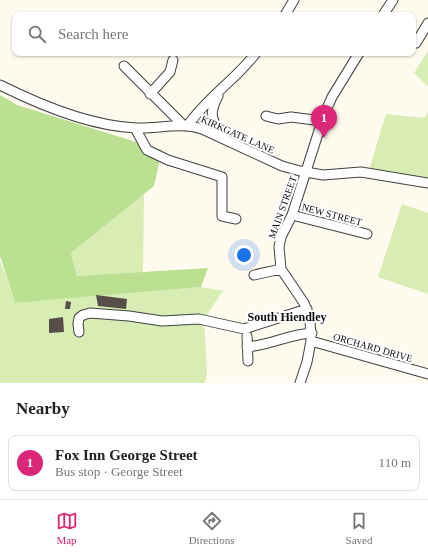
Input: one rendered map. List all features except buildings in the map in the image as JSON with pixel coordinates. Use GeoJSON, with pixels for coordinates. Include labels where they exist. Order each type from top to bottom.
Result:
{"type":"FeatureCollection","features":[{"type":"Feature","properties":{"kind":"street"},"geometry":{"type":"LineString","coordinates":[[287,12],[294,0]]}},
{"type":"Feature","properties":{"kind":"street"},"geometry":{"type":"LineString","coordinates":[[385,12],[393,0]]}},
{"type":"Feature","properties":{"kind":"street"},"geometry":{"type":"LineString","coordinates":[[416,43],[428,23]]}},
{"type":"Feature","properties":{"kind":"street"},"geometry":{"type":"LineString","coordinates":[[124,66],[150,94],[186,125],[248,64],[254,56]]}},
{"type":"Feature","properties":{"kind":"street","name":"MAIN STREET"},"geometry":{"type":"LineString","coordinates":[[303,382],[311,337],[307,309],[281,269],[279,256],[280,242],[292,215],[322,121],[332,97],[357,56]]}},
{"type":"Feature","properties":{"kind":"street"},"geometry":{"type":"LineString","coordinates":[[150,94],[170,72],[173,60]]}},
{"type":"Feature","properties":{"kind":"street","name":"KIRKGATE LANE"},"geometry":{"type":"LineString","coordinates":[[0,85],[78,118],[135,128],[186,125],[225,140],[282,166],[306,172],[323,175],[361,172],[428,183]]}},
{"type":"Feature","properties":{"kind":"street"},"geometry":{"type":"LineString","coordinates":[[221,89],[211,109],[211,116],[225,140]]}},
{"type":"Feature","properties":{"kind":"street"},"geometry":{"type":"LineString","coordinates":[[266,116],[278,119],[291,117],[322,121]]}},
{"type":"Feature","properties":{"kind":"street"},"geometry":{"type":"LineString","coordinates":[[135,128],[148,150],[168,160],[222,177],[222,216],[236,219]]}},
{"type":"Feature","properties":{"kind":"street","name":"NEW STREET"},"geometry":{"type":"LineString","coordinates":[[292,215],[367,234]]}},
{"type":"Feature","properties":{"kind":"street"},"geometry":{"type":"LineString","coordinates":[[254,275],[281,269]]}},
{"type":"Feature","properties":{"kind":"street"},"geometry":{"type":"LineString","coordinates":[[79,332],[78,324],[80,318],[83,315],[90,313],[129,316],[162,321],[199,319],[244,329],[307,309]]}},
{"type":"Feature","properties":{"kind":"street"},"geometry":{"type":"LineString","coordinates":[[248,347],[268,344],[299,334],[311,337]]}},
{"type":"Feature","properties":{"kind":"street"},"geometry":{"type":"LineString","coordinates":[[247,336],[248,361]]}},
{"type":"Feature","properties":{"kind":"street","name":"ORCHARD DRIVE"},"geometry":{"type":"LineString","coordinates":[[311,337],[428,374]]}},
{"type":"Feature","properties":{"kind":"green space"},"geometry":{"type":"Polygon","coordinates":[[[428,51],[428,87],[414,73],[428,51]]]}},
{"type":"Feature","properties":{"kind":"green space"},"geometry":{"type":"Polygon","coordinates":[[[0,95],[17,105],[162,150],[154,186],[71,253],[77,276],[208,268],[201,287],[15,303],[0,256],[0,95]]]}},
{"type":"Feature","properties":{"kind":"green space"},"geometry":{"type":"Polygon","coordinates":[[[428,112],[428,184],[368,173],[386,114],[424,118],[428,112]]]}},
{"type":"Feature","properties":{"kind":"green space"},"geometry":{"type":"Polygon","coordinates":[[[144,194],[143,272],[77,276],[71,253],[144,194]]]}},
{"type":"Feature","properties":{"kind":"green space"},"geometry":{"type":"Polygon","coordinates":[[[402,204],[428,213],[428,294],[378,277],[402,204]]]}},
{"type":"Feature","properties":{"kind":"green space"},"geometry":{"type":"Polygon","coordinates":[[[0,260],[15,303],[201,287],[223,291],[204,319],[207,372],[205,383],[0,383],[0,260]]]}},
{"type":"Feature","properties":{"kind":"place","name":"Fox Inn George Street"},"geometry":{"type":"Point","coordinates":[324,138]}},
{"type":"Feature","properties":{"kind":"district","name":"South Hiendley"},"geometry":{"type":"Point","coordinates":[287,317]}}]}
